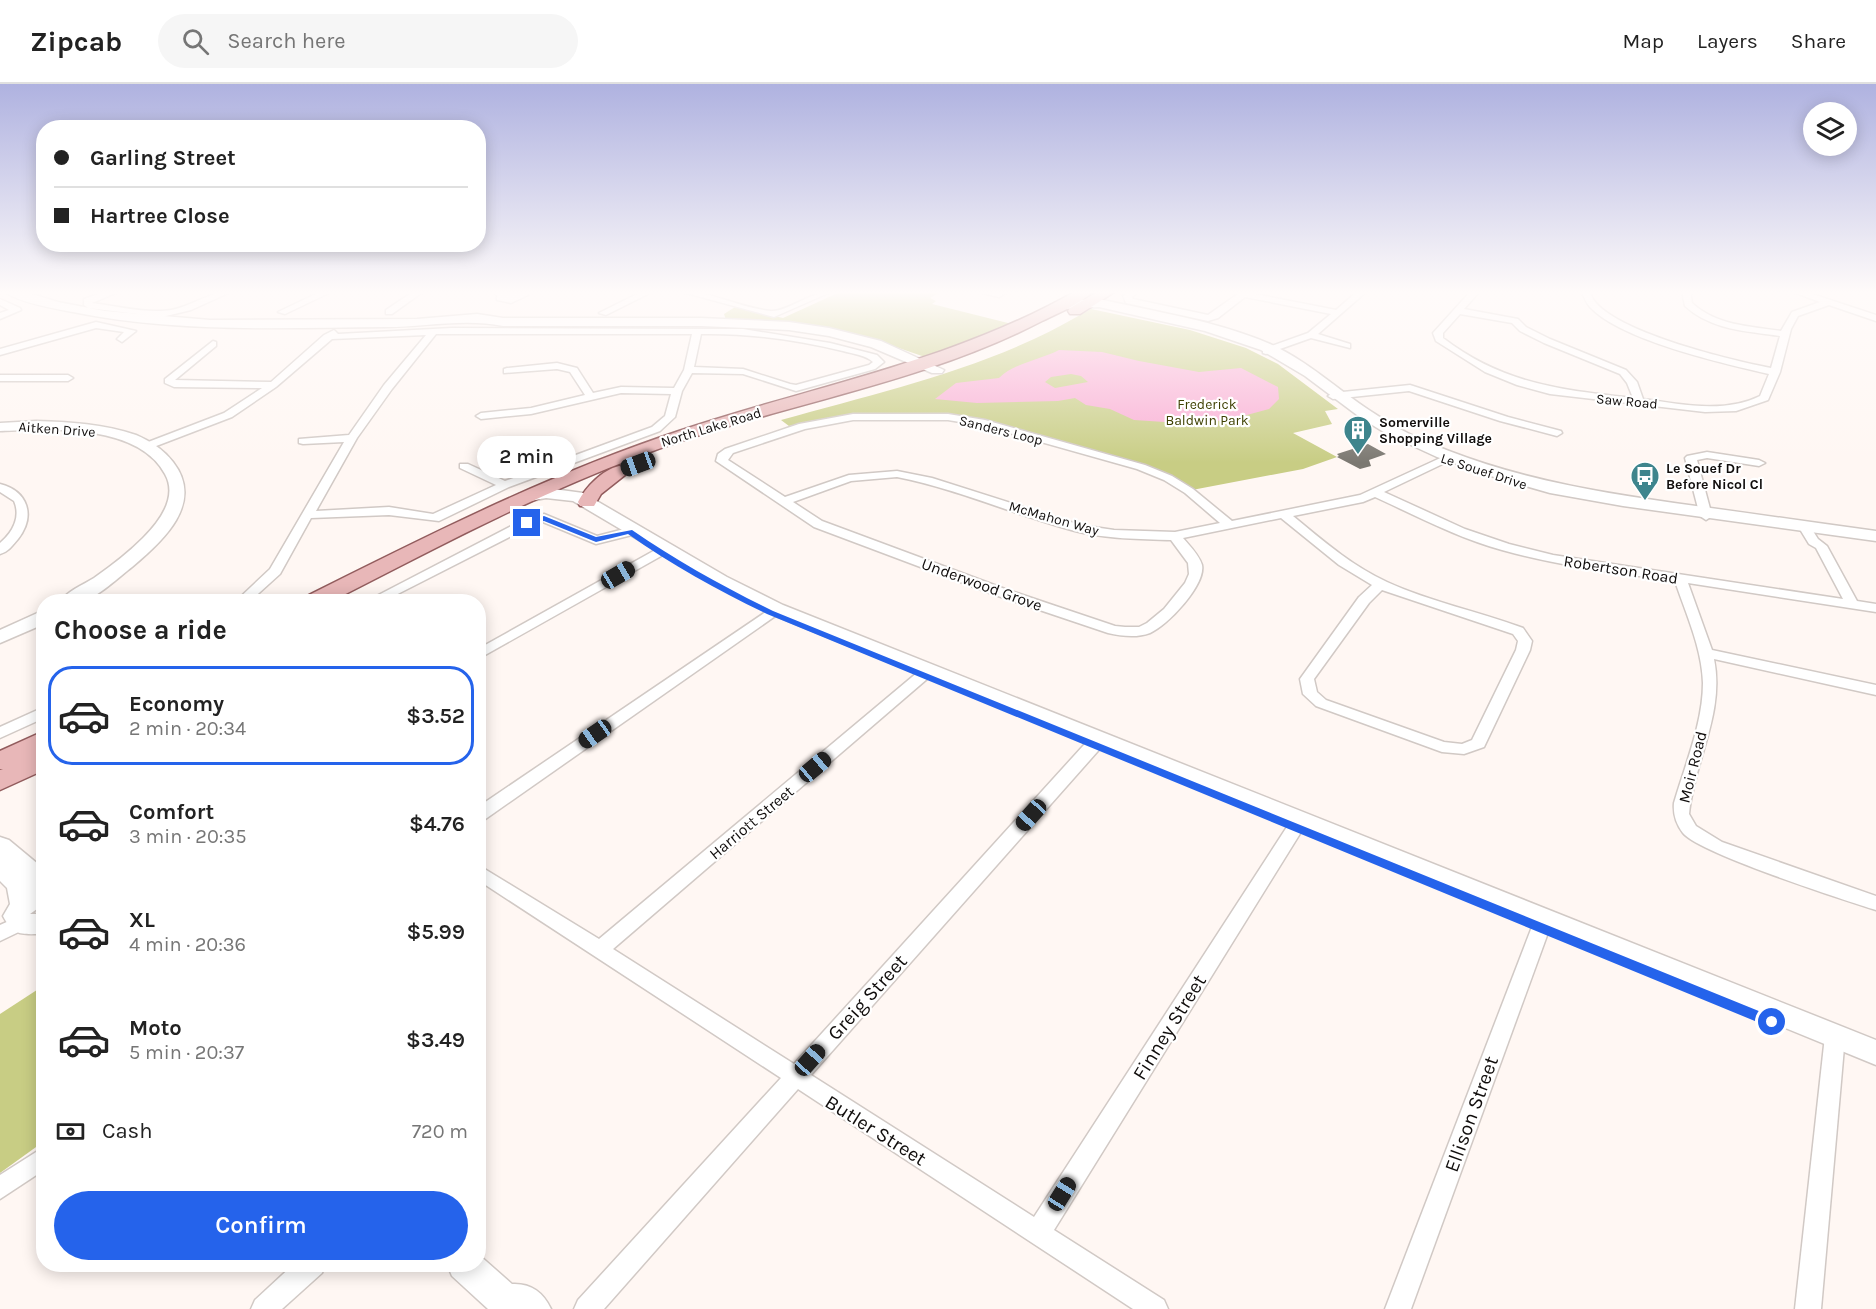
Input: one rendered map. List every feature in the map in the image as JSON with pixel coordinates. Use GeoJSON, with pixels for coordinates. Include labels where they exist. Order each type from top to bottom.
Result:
{"type":"FeatureCollection","features":[{"type":"Feature","properties":{"kind":"main road","name":"North Lake Road"},"geometry":{"type":"LineString","coordinates":[[329,594],[525,497],[575,490],[593,491],[619,471],[968,348]]}},
{"type":"Feature","properties":{"kind":"main road","name":"North Lake Road"},"geometry":{"type":"LineString","coordinates":[[360,594],[575,490],[686,433],[990,348]]}},
{"type":"Feature","properties":{"kind":"main road"},"geometry":{"type":"LineString","coordinates":[[0,761],[36,743]]}},
{"type":"Feature","properties":{"kind":"main road"},"geometry":{"type":"LineString","coordinates":[[0,781],[36,763]]}},
{"type":"Feature","properties":{"kind":"street"},"geometry":{"type":"LineString","coordinates":[[208,348],[168,381],[174,384],[273,385]]}},
{"type":"Feature","properties":{"kind":"street"},"geometry":{"type":"LineString","coordinates":[[147,446],[228,415],[273,385],[313,348]]}},
{"type":"Feature","properties":{"kind":"street"},"geometry":{"type":"LineString","coordinates":[[250,594],[275,571],[352,438],[388,387],[420,348]]}},
{"type":"Feature","properties":{"kind":"street"},"geometry":{"type":"LineString","coordinates":[[309,515],[389,511],[435,518],[505,485],[656,429],[670,417],[677,391],[688,370],[694,348]]}},
{"type":"Feature","properties":{"kind":"street"},"geometry":{"type":"LineString","coordinates":[[688,370],[730,370],[752,373],[784,387],[796,388],[872,367],[879,362],[874,357],[842,348]]}},
{"type":"Feature","properties":{"kind":"street"},"geometry":{"type":"LineString","coordinates":[[877,348],[921,366]]}},
{"type":"Feature","properties":{"kind":"street"},"geometry":{"type":"LineString","coordinates":[[885,348],[921,366]]}},
{"type":"Feature","properties":{"kind":"street","name":"Le Souef Drive"},"geometry":{"type":"LineString","coordinates":[[1269,348],[1381,429],[1440,459],[1507,480],[1567,495],[1876,540]]}},
{"type":"Feature","properties":{"kind":"street","name":"Saw Road"},"geometry":{"type":"LineString","coordinates":[[1451,348],[1517,382],[1564,394],[1713,409],[1748,406],[1764,398],[1782,348]]}},
{"type":"Feature","properties":{"kind":"street"},"geometry":{"type":"LineString","coordinates":[[1565,348],[1617,369],[1629,377],[1639,402]]}},
{"type":"Feature","properties":{"kind":"street"},"geometry":{"type":"LineString","coordinates":[[1687,348],[1775,372]]}},
{"type":"Feature","properties":{"kind":"street"},"geometry":{"type":"LineString","coordinates":[[507,371],[557,366],[574,370],[590,396]]}},
{"type":"Feature","properties":{"kind":"street"},"geometry":{"type":"LineString","coordinates":[[0,378],[68,378]]}},
{"type":"Feature","properties":{"kind":"street"},"geometry":{"type":"LineString","coordinates":[[1336,396],[1410,388],[1504,419],[1557,433]]}},
{"type":"Feature","properties":{"kind":"street"},"geometry":{"type":"LineString","coordinates":[[481,416],[531,411],[621,390],[677,391]]}},
{"type":"Feature","properties":{"kind":"street","name":"Sanders Loop"},"geometry":{"type":"LineString","coordinates":[[722,456],[729,450],[803,426],[853,417],[948,417],[985,423],[1141,467],[1168,478],[1189,491],[1228,525]]}},
{"type":"Feature","properties":{"kind":"street","name":"Aitken Drive"},"geometry":{"type":"LineString","coordinates":[[0,427],[64,427],[96,430],[147,446],[173,472],[179,494],[164,526],[134,557],[82,594]]}},
{"type":"Feature","properties":{"kind":"street"},"geometry":{"type":"LineString","coordinates":[[303,441],[352,438]]}},
{"type":"Feature","properties":{"kind":"street"},"geometry":{"type":"LineString","coordinates":[[1705,514],[1691,458],[1707,455],[1759,463]]}},
{"type":"Feature","properties":{"kind":"street","name":"Underwood Grove"},"geometry":{"type":"LineString","coordinates":[[722,456],[722,461],[818,524],[1012,596],[1113,630],[1131,633],[1146,630],[1156,623],[1191,587],[1196,574],[1196,563],[1175,536]]}},
{"type":"Feature","properties":{"kind":"street","name":"McMahon Way"},"geometry":{"type":"LineString","coordinates":[[786,501],[849,478],[897,474],[928,480],[1078,528],[1114,534],[1175,536],[1363,498],[1376,494],[1440,459]]}},
{"type":"Feature","properties":{"kind":"street"},"geometry":{"type":"LineString","coordinates":[[464,466],[505,485]]}},
{"type":"Feature","properties":{"kind":"street"},"geometry":{"type":"LineString","coordinates":[[0,487],[21,501],[24,516],[19,530],[0,550]]}},
{"type":"Feature","properties":{"kind":"street"},"geometry":{"type":"LineString","coordinates":[[575,490],[725,591],[1835,1042],[1876,1064]]}},
{"type":"Feature","properties":{"kind":"street","name":"Robertson Road"},"geometry":{"type":"LineString","coordinates":[[1376,494],[1461,532],[1505,547],[1553,559],[1876,608]]}},
{"type":"Feature","properties":{"kind":"street"},"geometry":{"type":"LineString","coordinates":[[1283,514],[1342,562],[1380,584],[1518,631],[1525,641],[1523,650],[1478,743],[1464,749],[1431,743],[1322,703],[1310,694],[1307,679],[1364,600],[1380,584]]}},
{"type":"Feature","properties":{"kind":"street"},"geometry":{"type":"LineString","coordinates":[[387,594],[527,523],[544,518],[596,540],[633,531]]}},
{"type":"Feature","properties":{"kind":"street"},"geometry":{"type":"LineString","coordinates":[[1813,532],[1852,604]]}},
{"type":"Feature","properties":{"kind":"street","name":"Le Souef Drive"},"geometry":{"type":"LineString","coordinates":[[1813,532],[1876,536]]}},
{"type":"Feature","properties":{"kind":"street"},"geometry":{"type":"LineString","coordinates":[[486,650],[662,550]]}},
{"type":"Feature","properties":{"kind":"street","name":"Moir Road"},"geometry":{"type":"LineString","coordinates":[[1680,578],[1705,653],[1710,682],[1708,706],[1681,814],[1690,830],[1716,846],[1876,903]]}},
{"type":"Feature","properties":{"kind":"street"},"geometry":{"type":"LineString","coordinates":[[486,810],[773,611]]}},
{"type":"Feature","properties":{"kind":"street"},"geometry":{"type":"LineString","coordinates":[[0,637],[36,620]]}},
{"type":"Feature","properties":{"kind":"street"},"geometry":{"type":"LineString","coordinates":[[1705,653],[1876,690]]}},
{"type":"Feature","properties":{"kind":"street","name":"Harriott Street"},"geometry":{"type":"LineString","coordinates":[[600,949],[926,673]]}},
{"type":"Feature","properties":{"kind":"street"},"geometry":{"type":"LineString","coordinates":[[0,733],[36,716]]}},
{"type":"Feature","properties":{"kind":"street","name":"Greig Street"},"geometry":{"type":"LineString","coordinates":[[587,1309],[1097,742]]}},
{"type":"Feature","properties":{"kind":"street","name":"Finney Street"},"geometry":{"type":"LineString","coordinates":[[1038,1233],[1298,824]]}},
{"type":"Feature","properties":{"kind":"street"},"geometry":{"type":"LineString","coordinates":[[0,846],[36,877]]}},
{"type":"Feature","properties":{"kind":"street"},"geometry":{"type":"LineString","coordinates":[[0,867],[19,884],[26,915]]}},
{"type":"Feature","properties":{"kind":"street","name":"Butler Street"},"geometry":{"type":"LineString","coordinates":[[486,876],[1155,1309]]}},
{"type":"Feature","properties":{"kind":"street","name":"Ellison Street"},"geometry":{"type":"LineString","coordinates":[[1398,1309],[1542,923]]}},
{"type":"Feature","properties":{"kind":"street"},"geometry":{"type":"LineString","coordinates":[[1835,1042],[1876,1053]]}},
{"type":"Feature","properties":{"kind":"street"},"geometry":{"type":"LineString","coordinates":[[1808,1309],[1835,1042]]}},
{"type":"Feature","properties":{"kind":"street"},"geometry":{"type":"LineString","coordinates":[[0,1188],[36,1163]]}},
{"type":"Feature","properties":{"kind":"street"},"geometry":{"type":"LineString","coordinates":[[264,1309],[304,1272]]}},
{"type":"Feature","properties":{"kind":"street"},"geometry":{"type":"LineString","coordinates":[[473,1272],[515,1307]]}},
{"type":"Feature","properties":{"kind":"green space"},"geometry":{"type":"Polygon","coordinates":[[[899,348],[948,348],[925,357],[899,348]]]}},
{"type":"Feature","properties":{"kind":"green space","name":"Frederick Baldwin Park"},"geometry":{"type":"Polygon","coordinates":[[[1013,348],[1246,348],[1278,364],[1338,409],[1325,411],[1332,424],[1293,433],[1337,457],[1303,469],[1192,490],[1167,474],[988,422],[866,414],[789,426],[781,420],[941,375],[1013,348]]]}},
{"type":"Feature","properties":{"kind":"green space"},"geometry":{"type":"Polygon","coordinates":[[[36,991],[36,1147],[0,1173],[0,1014],[36,991]]]}},
{"type":"Feature","properties":{"kind":"shaded area"},"geometry":{"type":"Polygon","coordinates":[[[1059,350],[1102,352],[1199,372],[1241,368],[1278,387],[1279,399],[1269,409],[1232,419],[1195,424],[1134,420],[1110,409],[1086,405],[1075,398],[1058,401],[977,403],[935,399],[956,383],[999,378],[1020,365],[1059,350]],[[1071,374],[1051,377],[1045,382],[1055,388],[1088,382],[1081,376],[1071,374]]]}},
{"type":"Feature","properties":{"kind":"building","name":"Somerville Shopping Village"},"geometry":{"type":"Polygon","coordinates":[[[1368,444],[1386,454],[1369,460],[1371,466],[1360,469],[1337,457],[1339,456],[1337,454],[1368,444]]]}},
{"type":"Feature","properties":{"kind":"place","name":"Somerville Shopping Village"},"geometry":{"type":"Point","coordinates":[1358,456]}},
{"type":"Feature","properties":{"kind":"place","name":"Le Souef Dr Before Nicol Cl"},"geometry":{"type":"Point","coordinates":[1645,502]}},
{"type":"Feature","properties":{"kind":"route"},"geometry":{"type":"LineString","coordinates":[[527,523],[544,518],[596,540],[629,532],[658,552],[725,591],[770,612],[1772,1022]]}}]}
